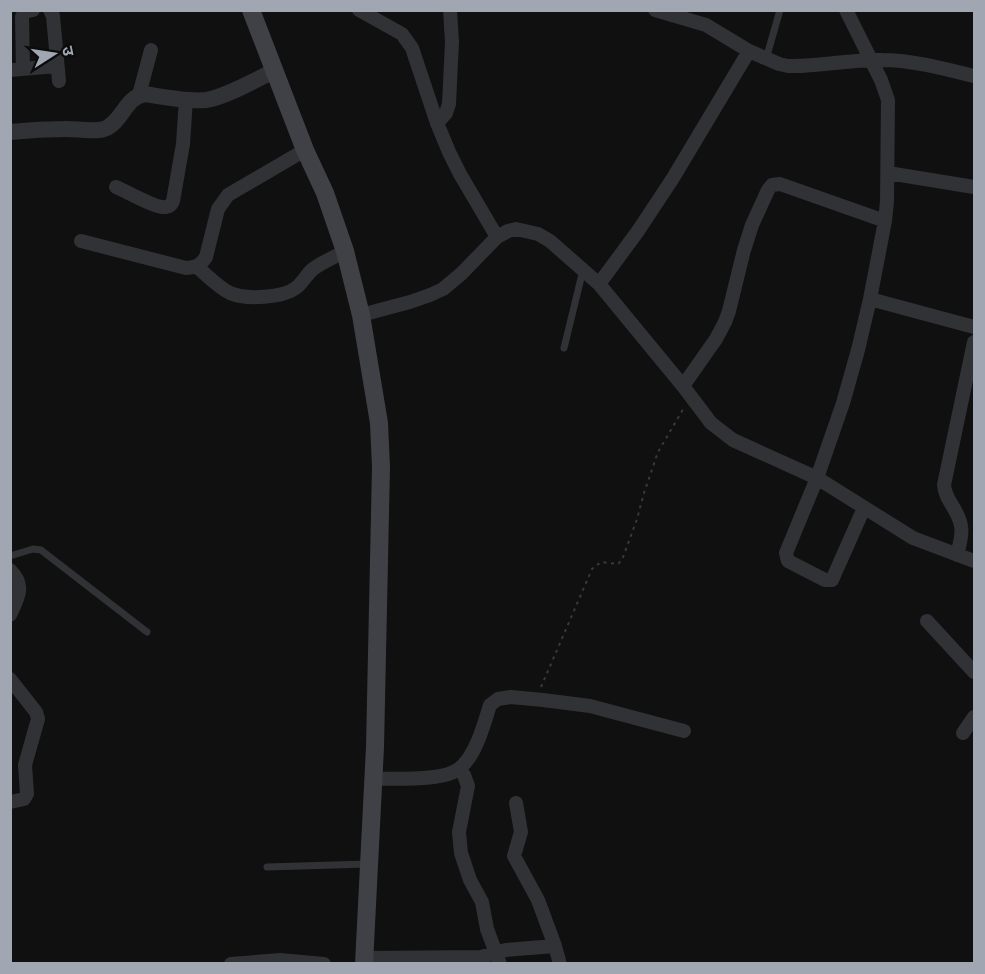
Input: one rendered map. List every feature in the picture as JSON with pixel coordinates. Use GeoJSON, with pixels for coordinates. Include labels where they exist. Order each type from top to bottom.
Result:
{"type":"FeatureCollection","features":[{"type":"Feature","properties":{"kind":"main road"},"geometry":{"type":"LineString","coordinates":[[251,10],[305,150],[325,193],[345,250],[361,315],[379,423],[381,467],[375,747],[364,961]]}},
{"type":"Feature","properties":{"kind":"street"},"geometry":{"type":"LineString","coordinates":[[33,10],[24,12],[21,17],[17,69],[57,66]]}},
{"type":"Feature","properties":{"kind":"street"},"geometry":{"type":"LineString","coordinates":[[50,10],[53,16],[59,81]]}},
{"type":"Feature","properties":{"kind":"street"},"geometry":{"type":"LineString","coordinates":[[437,123],[446,113],[449,104],[452,42],[450,10]]}},
{"type":"Feature","properties":{"kind":"street"},"geometry":{"type":"LineString","coordinates":[[655,10],[706,25],[749,51],[788,66],[888,60],[975,76]]}},
{"type":"Feature","properties":{"kind":"street"},"geometry":{"type":"LineString","coordinates":[[846,10],[881,80],[888,100],[888,173],[885,221],[870,299],[843,403],[817,478],[786,553],[788,561],[825,580],[832,580],[864,508]]}},
{"type":"Feature","properties":{"kind":"street"},"geometry":{"type":"LineString","coordinates":[[365,12],[402,34],[412,48],[437,123],[460,174],[497,237]]}},
{"type":"Feature","properties":{"kind":"street"},"geometry":{"type":"LineString","coordinates":[[139,95],[151,50]]}},
{"type":"Feature","properties":{"kind":"street"},"geometry":{"type":"LineString","coordinates":[[599,284],[673,178],[749,51]]}},
{"type":"Feature","properties":{"kind":"street"},"geometry":{"type":"LineString","coordinates":[[10,132],[102,130],[112,125],[132,100],[139,95],[205,100],[274,71]]}},
{"type":"Feature","properties":{"kind":"street"},"geometry":{"type":"LineString","coordinates":[[116,187],[157,206],[171,205],[183,144],[186,99]]}},
{"type":"Feature","properties":{"kind":"street"},"geometry":{"type":"LineString","coordinates":[[81,241],[186,268],[197,267],[206,257],[218,209],[228,195],[305,150]]}},
{"type":"Feature","properties":{"kind":"street"},"geometry":{"type":"LineString","coordinates":[[888,173],[975,187]]}},
{"type":"Feature","properties":{"kind":"street"},"geometry":{"type":"LineString","coordinates":[[687,391],[725,322],[752,225],[772,185],[780,184],[885,221]]}},
{"type":"Feature","properties":{"kind":"street"},"geometry":{"type":"LineString","coordinates":[[361,315],[410,302],[443,288],[461,274],[497,237],[508,231],[538,234],[550,241],[599,284],[711,423],[733,440],[817,478],[913,538],[975,561]]}},
{"type":"Feature","properties":{"kind":"street"},"geometry":{"type":"LineString","coordinates":[[197,267],[221,288],[231,293],[240,296],[274,296],[297,288],[312,270],[345,250]]}},
{"type":"Feature","properties":{"kind":"street"},"geometry":{"type":"LineString","coordinates":[[870,299],[975,327]]}},
{"type":"Feature","properties":{"kind":"street"},"geometry":{"type":"LineString","coordinates":[[957,555],[962,532],[961,524],[947,498],[944,485],[975,342]]}},
{"type":"Feature","properties":{"kind":"street"},"geometry":{"type":"LineString","coordinates":[[10,570],[20,585],[10,615]]}},
{"type":"Feature","properties":{"kind":"street"},"geometry":{"type":"LineString","coordinates":[[927,621],[975,672]]}},
{"type":"Feature","properties":{"kind":"street"},"geometry":{"type":"LineString","coordinates":[[10,679],[36,712],[38,719],[25,765],[27,794],[24,799],[10,802]]}},
{"type":"Feature","properties":{"kind":"street"},"geometry":{"type":"LineString","coordinates":[[373,775],[436,777],[459,769],[478,740],[490,705],[503,698],[536,699],[590,706],[684,731]]}},
{"type":"Feature","properties":{"kind":"street"},"geometry":{"type":"LineString","coordinates":[[963,734],[975,717]]}},
{"type":"Feature","properties":{"kind":"street"},"geometry":{"type":"LineString","coordinates":[[459,769],[468,786],[459,831],[461,853],[470,880],[482,902],[487,929],[498,958]]}},
{"type":"Feature","properties":{"kind":"street"},"geometry":{"type":"LineString","coordinates":[[516,803],[521,832],[514,852],[515,859],[534,890],[560,963]]}},
{"type":"Feature","properties":{"kind":"street"},"geometry":{"type":"LineString","coordinates":[[364,961],[498,958],[510,949],[555,946]]}},
{"type":"Feature","properties":{"kind":"street"},"geometry":{"type":"LineString","coordinates":[[231,963],[280,960],[324,963]]}},
{"type":"Feature","properties":{"kind":"lane"},"geometry":{"type":"LineString","coordinates":[[766,58],[780,10]]}},
{"type":"Feature","properties":{"kind":"lane"},"geometry":{"type":"LineString","coordinates":[[564,348],[583,270]]}},
{"type":"Feature","properties":{"kind":"lane"},"geometry":{"type":"LineString","coordinates":[[10,556],[33,549],[41,550],[147,633]]}},
{"type":"Feature","properties":{"kind":"lane"},"geometry":{"type":"LineString","coordinates":[[267,867],[369,864]]}},
{"type":"Feature","properties":{"kind":"path"},"geometry":{"type":"LineString","coordinates":[[536,699],[592,570],[601,562],[616,564],[622,560],[638,519],[658,452],[687,391]]}}]}
